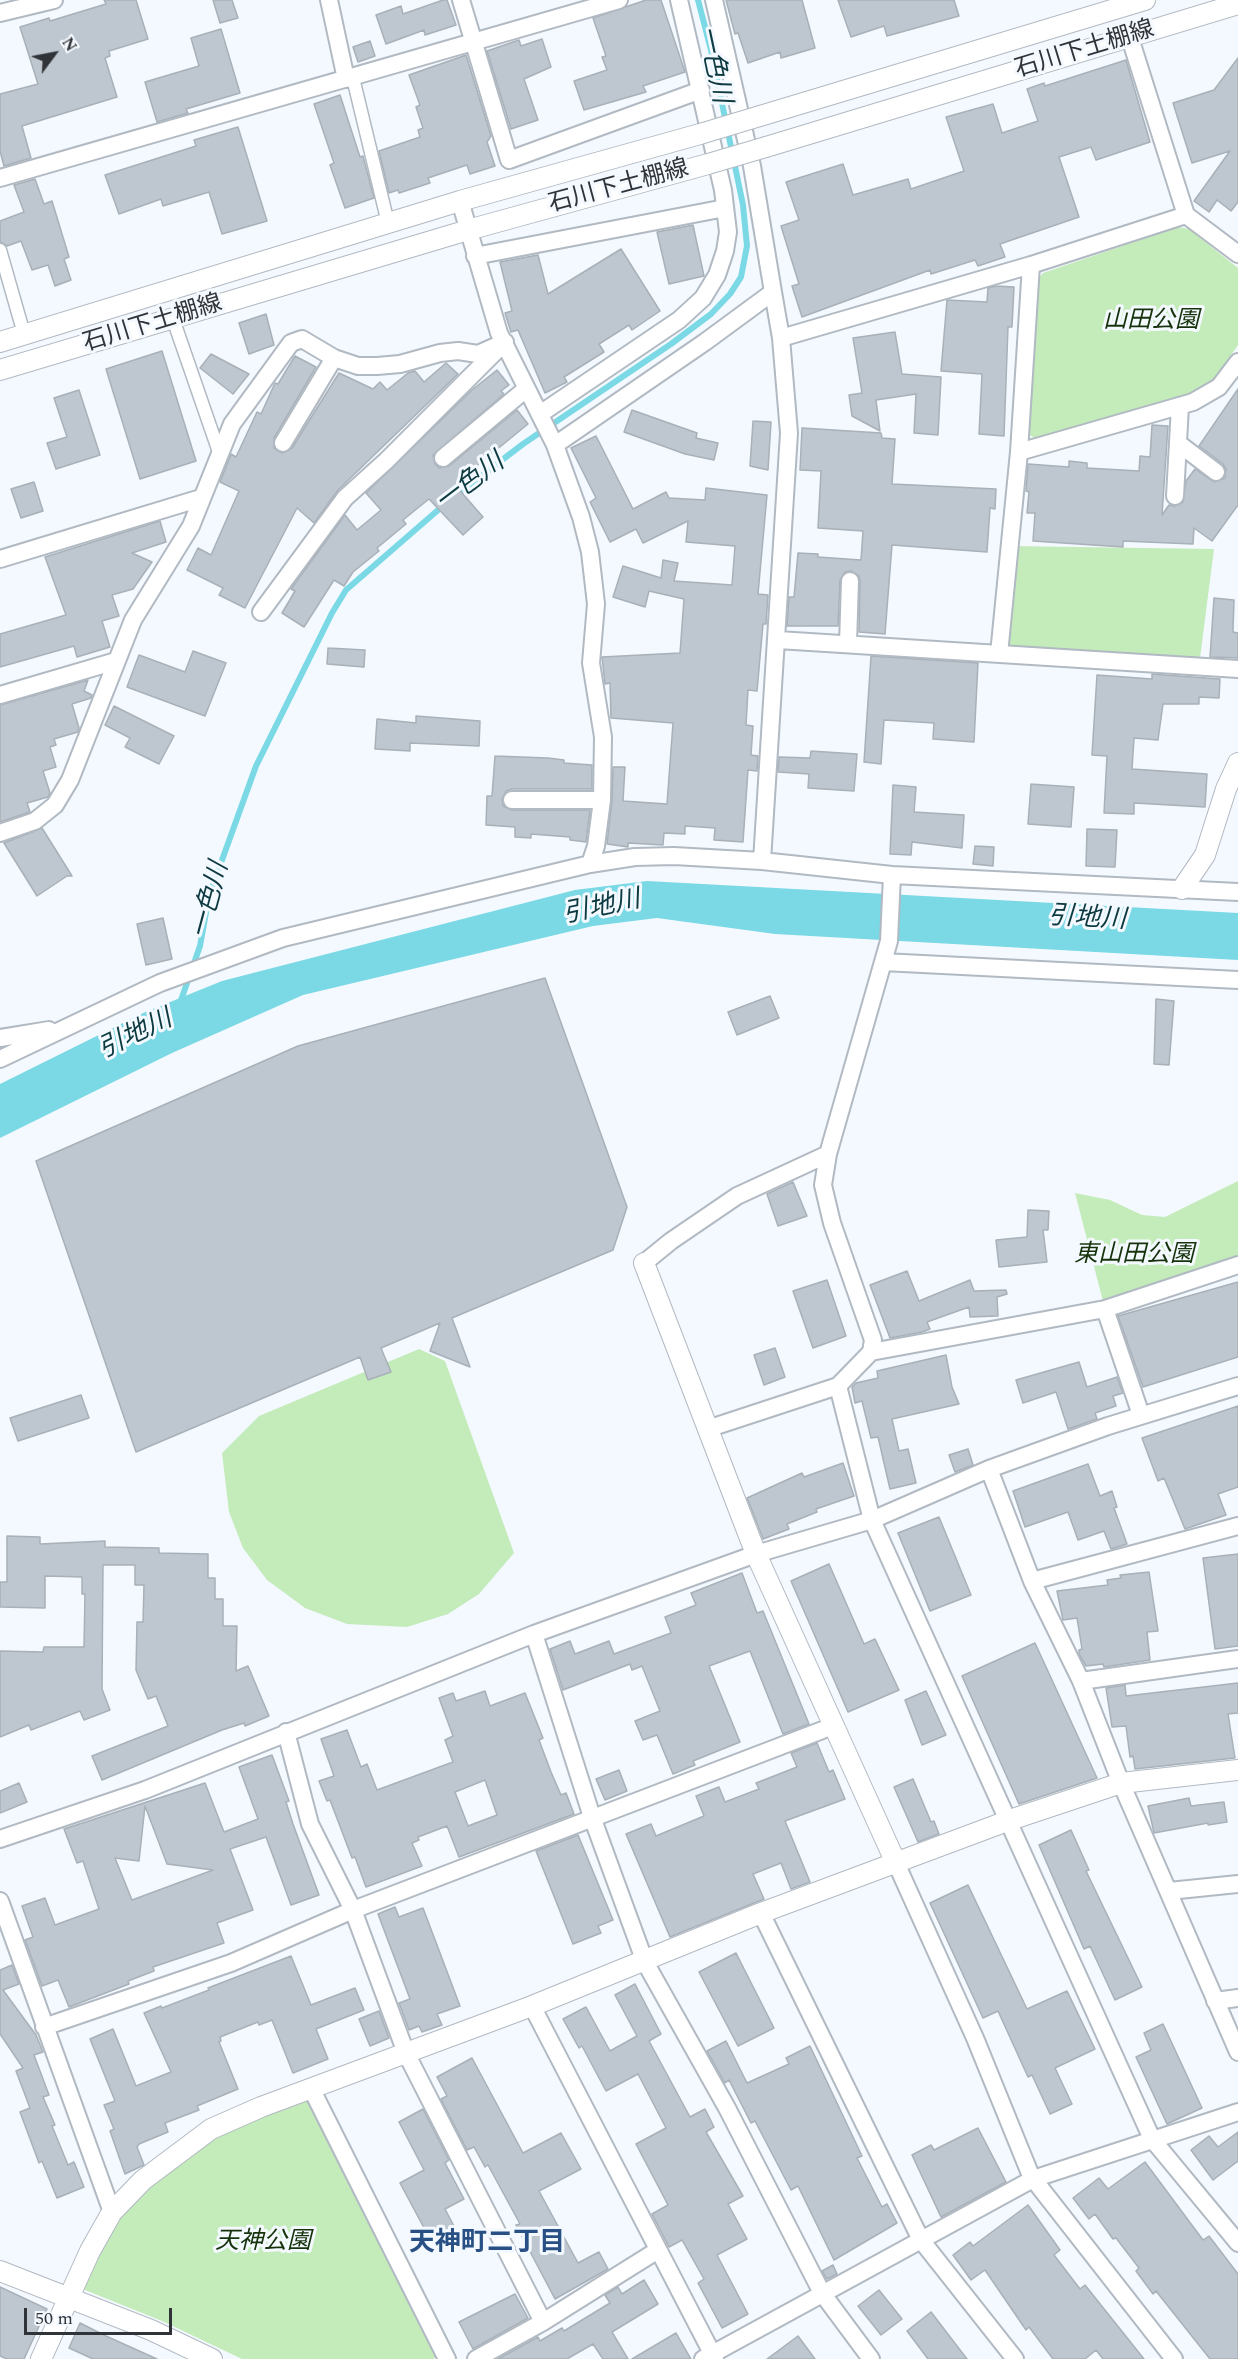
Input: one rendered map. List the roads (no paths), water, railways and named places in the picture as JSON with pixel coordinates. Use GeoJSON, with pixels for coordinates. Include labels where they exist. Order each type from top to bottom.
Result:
{"type":"FeatureCollection","features":[{"type":"Feature","properties":{"kind":"street"},"geometry":{"type":"LineString","coordinates":[[0,13],[54,0]]}},
{"type":"Feature","properties":{"kind":"street"},"geometry":{"type":"LineString","coordinates":[[329,0],[388,224]]}},
{"type":"Feature","properties":{"kind":"street"},"geometry":{"type":"LineString","coordinates":[[461,0],[509,160],[701,90]]}},
{"type":"Feature","properties":{"kind":"street"},"geometry":{"type":"LineString","coordinates":[[0,178],[619,0]]}},
{"type":"Feature","properties":{"kind":"street"},"geometry":{"type":"LineString","coordinates":[[542,418],[679,320],[703,298],[717,275],[725,251],[728,232],[725,208],[680,0]]}},
{"type":"Feature","properties":{"kind":"street"},"geometry":{"type":"LineString","coordinates":[[714,0],[752,166],[781,338],[789,433],[778,640],[762,861]]}},
{"type":"Feature","properties":{"kind":"street","name":"石川下土棚線"},"geometry":{"type":"LineString","coordinates":[[0,342],[460,201],[700,134],[1145,0]]}},
{"type":"Feature","properties":{"kind":"street","name":"石川下土棚線"},"geometry":{"type":"LineString","coordinates":[[0,370],[468,230],[766,147],[1238,4]]}},
{"type":"Feature","properties":{"kind":"street"},"geometry":{"type":"LineString","coordinates":[[1130,38],[1186,215],[1238,254]]}},
{"type":"Feature","properties":{"kind":"street"},"geometry":{"type":"LineString","coordinates":[[460,201],[499,333],[555,445],[581,517],[590,552],[596,604],[591,663],[603,737],[602,800],[596,846],[590,864]]}},
{"type":"Feature","properties":{"kind":"street"},"geometry":{"type":"LineString","coordinates":[[475,256],[725,208]]}},
{"type":"Feature","properties":{"kind":"street"},"geometry":{"type":"LineString","coordinates":[[781,338],[1031,265],[1186,215]]}},
{"type":"Feature","properties":{"kind":"street"},"geometry":{"type":"LineString","coordinates":[[0,250],[24,334]]}},
{"type":"Feature","properties":{"kind":"street"},"geometry":{"type":"LineString","coordinates":[[999,654],[1019,452],[1031,265]]}},
{"type":"Feature","properties":{"kind":"street"},"geometry":{"type":"LineString","coordinates":[[555,445],[705,342],[773,292]]}},
{"type":"Feature","properties":{"kind":"street"},"geometry":{"type":"LineString","coordinates":[[173,319],[219,452]]}},
{"type":"Feature","properties":{"kind":"street"},"geometry":{"type":"LineString","coordinates":[[0,833],[35,821],[56,805],[70,780],[133,620],[191,526],[219,452],[237,416],[291,342],[302,339],[334,358],[358,366],[377,366],[400,364],[440,353],[458,351],[478,354],[505,342]]}},
{"type":"Feature","properties":{"kind":"street"},"geometry":{"type":"LineString","coordinates":[[261,612],[345,498],[386,461],[505,342]]}},
{"type":"Feature","properties":{"kind":"street"},"geometry":{"type":"LineString","coordinates":[[284,443],[334,358]]}},
{"type":"Feature","properties":{"kind":"street"},"geometry":{"type":"LineString","coordinates":[[1019,452],[1193,402],[1219,387],[1238,362]]}},
{"type":"Feature","properties":{"kind":"street"},"geometry":{"type":"LineString","coordinates":[[443,458],[526,389]]}},
{"type":"Feature","properties":{"kind":"street"},"geometry":{"type":"LineString","coordinates":[[1175,496],[1180,406]]}},
{"type":"Feature","properties":{"kind":"street"},"geometry":{"type":"LineString","coordinates":[[1178,442],[1216,472]]}},
{"type":"Feature","properties":{"kind":"street"},"geometry":{"type":"LineString","coordinates":[[0,559],[201,498]]}},
{"type":"Feature","properties":{"kind":"street"},"geometry":{"type":"LineString","coordinates":[[848,644],[850,580]]}},
{"type":"Feature","properties":{"kind":"street"},"geometry":{"type":"LineString","coordinates":[[778,640],[1238,669]]}},
{"type":"Feature","properties":{"kind":"street"},"geometry":{"type":"LineString","coordinates":[[0,695],[116,661]]}},
{"type":"Feature","properties":{"kind":"street"},"geometry":{"type":"LineString","coordinates":[[1182,889],[1205,855],[1238,763]]}},
{"type":"Feature","properties":{"kind":"street"},"geometry":{"type":"LineString","coordinates":[[512,800],[602,800]]}},
{"type":"Feature","properties":{"kind":"street"},"geometry":{"type":"LineString","coordinates":[[0,1059],[177,976],[206,964],[305,932],[590,864],[634,857],[674,856],[762,861],[892,882],[1238,892]]}},
{"type":"Feature","properties":{"kind":"street"},"geometry":{"type":"LineString","coordinates":[[707,1429],[838,1386],[871,1352],[873,1340],[832,1223],[823,1185],[828,1154],[889,941],[892,882]]}},
{"type":"Feature","properties":{"kind":"street"},"geometry":{"type":"LineString","coordinates":[[883,962],[1238,980]]}},
{"type":"Feature","properties":{"kind":"street"},"geometry":{"type":"LineString","coordinates":[[0,1038],[69,1026]]}},
{"type":"Feature","properties":{"kind":"street"},"geometry":{"type":"LineString","coordinates":[[828,1154],[737,1196],[679,1235],[645,1263],[756,1554],[975,2038],[1034,2179],[1174,2359]]}},
{"type":"Feature","properties":{"kind":"street"},"geometry":{"type":"LineString","coordinates":[[871,1352],[1105,1309],[1238,1265]]}},
{"type":"Feature","properties":{"kind":"street"},"geometry":{"type":"LineString","coordinates":[[1105,1309],[1142,1415]]}},
{"type":"Feature","properties":{"kind":"street"},"geometry":{"type":"LineString","coordinates":[[838,1386],[872,1520],[1010,1820],[1152,2139],[1238,2243]]}},
{"type":"Feature","properties":{"kind":"street"},"geometry":{"type":"LineString","coordinates":[[0,1839],[145,1790],[534,1634],[756,1554],[872,1520],[989,1468],[1142,1415],[1238,1386]]}},
{"type":"Feature","properties":{"kind":"street"},"geometry":{"type":"LineString","coordinates":[[989,1468],[1032,1581],[1081,1681],[1121,1783],[1238,2052]]}},
{"type":"Feature","properties":{"kind":"street"},"geometry":{"type":"LineString","coordinates":[[1032,1581],[1238,1526]]}},
{"type":"Feature","properties":{"kind":"street"},"geometry":{"type":"LineString","coordinates":[[534,1634],[592,1817],[645,1962],[727,2108],[822,2293],[871,2359]]}},
{"type":"Feature","properties":{"kind":"street"},"geometry":{"type":"LineString","coordinates":[[1081,1681],[1238,1659]]}},
{"type":"Feature","properties":{"kind":"street"},"geometry":{"type":"LineString","coordinates":[[44,2027],[231,1963],[353,1910],[833,1726]]}},
{"type":"Feature","properties":{"kind":"street"},"geometry":{"type":"LineString","coordinates":[[286,1732],[310,1824],[353,1910],[406,2053],[543,2322]]}},
{"type":"Feature","properties":{"kind":"street"},"geometry":{"type":"LineString","coordinates":[[41,2359],[90,2251],[112,2212],[143,2180],[211,2129],[311,2088],[645,1962],[761,1913],[1010,1820],[1121,1783],[1238,1770]]}},
{"type":"Feature","properties":{"kind":"street"},"geometry":{"type":"LineString","coordinates":[[1169,1891],[1238,1884]]}},
{"type":"Feature","properties":{"kind":"street"},"geometry":{"type":"LineString","coordinates":[[0,1901],[112,2212]]}},
{"type":"Feature","properties":{"kind":"street"},"geometry":{"type":"LineString","coordinates":[[761,1913],[921,2240],[1015,2359]]}},
{"type":"Feature","properties":{"kind":"street"},"geometry":{"type":"LineString","coordinates":[[1215,2001],[1238,1998]]}},
{"type":"Feature","properties":{"kind":"street"},"geometry":{"type":"LineString","coordinates":[[532,2006],[658,2250],[710,2357],[822,2293],[1034,2179],[1238,2112]]}},
{"type":"Feature","properties":{"kind":"street"},"geometry":{"type":"LineString","coordinates":[[311,2088],[447,2359]]}},
{"type":"Feature","properties":{"kind":"street"},"geometry":{"type":"LineString","coordinates":[[476,2359],[543,2322],[658,2250]]}},
{"type":"Feature","properties":{"kind":"street"},"geometry":{"type":"LineString","coordinates":[[0,2271],[152,2330],[212,2359]]}},
{"type":"Feature","properties":{"kind":"water","name":"引地川"},"geometry":{"type":"Polygon","coordinates":[[[647,881],[1238,913],[1238,960],[775,934],[657,918],[593,926],[303,995],[172,1053],[0,1138],[0,1084],[143,1013],[222,981],[575,890],[647,881]]]}},
{"type":"Feature","properties":{"kind":"waterway","name":"一色川"},"geometry":{"type":"LineString","coordinates":[[455,496],[523,444],[671,344],[711,314],[730,294],[741,277],[747,246],[743,205],[711,50],[698,0]]}},
{"type":"Feature","properties":{"kind":"waterway","name":"一色川"},"geometry":{"type":"LineString","coordinates":[[180,1003],[200,946],[209,896],[256,766],[332,613],[346,590],[445,504]]}},
{"type":"Feature","properties":{"kind":"district","name":"天神町二丁目"},"geometry":{"type":"Point","coordinates":[487,2245]}},
{"type":"Feature","properties":{"kind":"park label","name":"山田公園"},"geometry":{"type":"Point","coordinates":[1151,322]}},
{"type":"Feature","properties":{"kind":"park label","name":"東山田公園"},"geometry":{"type":"Point","coordinates":[1134,1256]}},
{"type":"Feature","properties":{"kind":"park label","name":"天神公園"},"geometry":{"type":"Point","coordinates":[263,2243]}}]}
